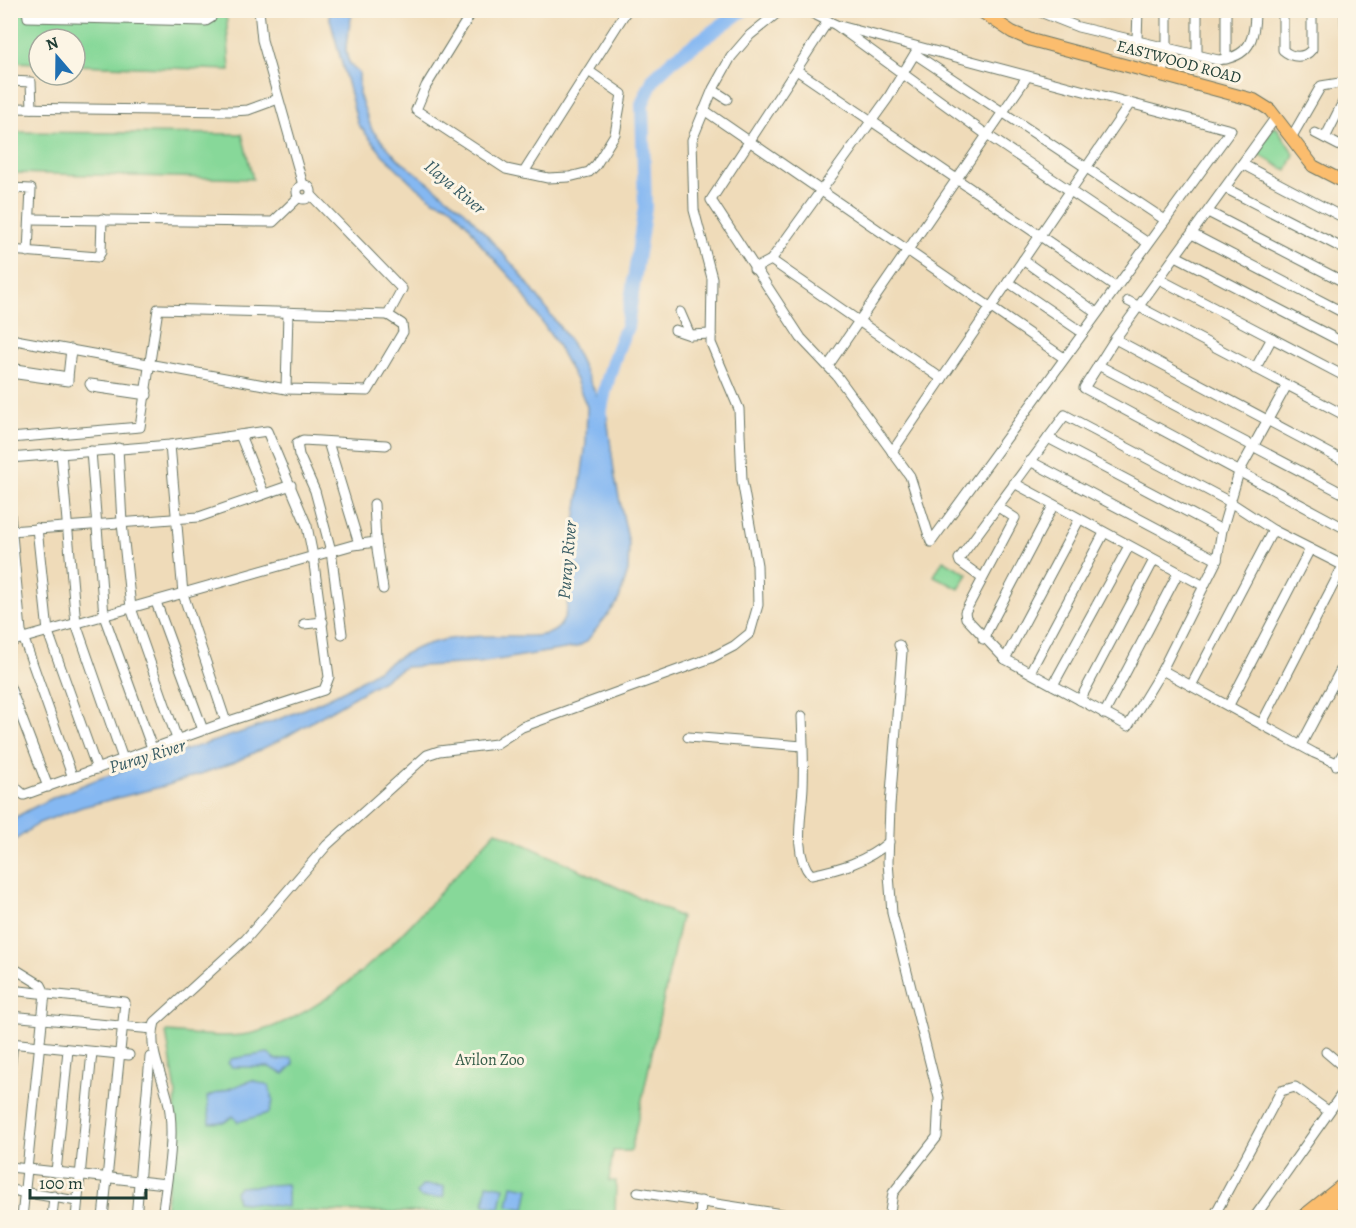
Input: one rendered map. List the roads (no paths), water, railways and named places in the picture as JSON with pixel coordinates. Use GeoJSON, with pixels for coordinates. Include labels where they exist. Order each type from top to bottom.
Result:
{"type":"FeatureCollection","features":[{"type":"Feature","properties":{"kind":"main road","name":"EASTWOOD ROAD"},"geometry":{"type":"LineString","coordinates":[[979,10],[1012,32],[1031,40],[1237,94],[1263,105],[1276,117],[1313,166],[1346,183]]}},
{"type":"Feature","properties":{"kind":"main road"},"geometry":{"type":"LineString","coordinates":[[1301,1218],[1346,1182]]}},
{"type":"Feature","properties":{"kind":"main road"},"geometry":{"type":"LineString","coordinates":[[1316,1218],[1346,1194]]}},
{"type":"Feature","properties":{"kind":"street"},"geometry":{"type":"LineString","coordinates":[[27,10],[28,17],[57,14],[206,21],[211,18],[212,10]]}},
{"type":"Feature","properties":{"kind":"street"},"geometry":{"type":"LineString","coordinates":[[259,10],[262,40],[303,185]]}},
{"type":"Feature","properties":{"kind":"street"},"geometry":{"type":"LineString","coordinates":[[473,10],[426,86],[416,110],[506,169],[548,178],[569,177],[590,172],[615,134],[622,94],[590,72]]}},
{"type":"Feature","properties":{"kind":"street"},"geometry":{"type":"LineString","coordinates":[[524,172],[590,72],[627,10]]}},
{"type":"Feature","properties":{"kind":"street"},"geometry":{"type":"LineString","coordinates":[[686,10],[696,10]]}},
{"type":"Feature","properties":{"kind":"street"},"geometry":{"type":"LineString","coordinates":[[162,1218],[171,1148],[170,1114],[167,1094],[153,1049],[153,1029],[158,1018],[246,939],[327,844],[427,755],[445,750],[496,744],[522,727],[711,658],[734,646],[750,633],[758,605],[757,565],[742,480],[739,409],[711,343],[712,278],[694,210],[692,141],[713,90],[731,57],[750,35],[781,10]]}},
{"type":"Feature","properties":{"kind":"street"},"geometry":{"type":"LineString","coordinates":[[806,10],[832,23],[917,51],[1231,130],[931,542],[910,476],[828,366],[801,338],[711,200],[832,23]]}},
{"type":"Feature","properties":{"kind":"street"},"geometry":{"type":"LineString","coordinates":[[1035,10],[1078,27],[1137,39],[1218,60],[1226,59],[1249,45],[1255,32],[1254,10]]}},
{"type":"Feature","properties":{"kind":"street"},"geometry":{"type":"LineString","coordinates":[[1137,39],[1138,10]]}},
{"type":"Feature","properties":{"kind":"street"},"geometry":{"type":"LineString","coordinates":[[1163,75],[1167,48],[1167,10]]}},
{"type":"Feature","properties":{"kind":"street"},"geometry":{"type":"LineString","coordinates":[[1197,10],[1197,54]]}},
{"type":"Feature","properties":{"kind":"street"},"geometry":{"type":"LineString","coordinates":[[1226,10],[1226,59]]}},
{"type":"Feature","properties":{"kind":"street"},"geometry":{"type":"LineString","coordinates":[[1283,10],[1283,50],[1297,56],[1304,56],[1312,49],[1312,10]]}},
{"type":"Feature","properties":{"kind":"street"},"geometry":{"type":"LineString","coordinates":[[1345,10],[1346,50]]}},
{"type":"Feature","properties":{"kind":"street"},"geometry":{"type":"LineString","coordinates":[[832,23],[987,135],[1148,243]]}},
{"type":"Feature","properties":{"kind":"street"},"geometry":{"type":"LineString","coordinates":[[754,269],[771,261],[870,122],[917,51]]}},
{"type":"Feature","properties":{"kind":"street"},"geometry":{"type":"LineString","coordinates":[[917,51],[1003,113],[1165,220]]}},
{"type":"Feature","properties":{"kind":"street"},"geometry":{"type":"LineString","coordinates":[[798,71],[956,181],[1115,287]]}},
{"type":"Feature","properties":{"kind":"street"},"geometry":{"type":"LineString","coordinates":[[828,366],[1027,77]]}},
{"type":"Feature","properties":{"kind":"street"},"geometry":{"type":"LineString","coordinates":[[10,81],[31,82],[32,108]]}},
{"type":"Feature","properties":{"kind":"street"},"geometry":{"type":"LineString","coordinates":[[1291,138],[1321,86],[1346,82]]}},
{"type":"Feature","properties":{"kind":"street"},"geometry":{"type":"LineString","coordinates":[[713,90],[727,99]]}},
{"type":"Feature","properties":{"kind":"street"},"geometry":{"type":"LineString","coordinates":[[1325,138],[1346,96]]}},
{"type":"Feature","properties":{"kind":"street"},"geometry":{"type":"LineString","coordinates":[[10,108],[233,111],[248,110],[278,99]]}},
{"type":"Feature","properties":{"kind":"street"},"geometry":{"type":"LineString","coordinates":[[892,452],[1128,105]]}},
{"type":"Feature","properties":{"kind":"street"},"geometry":{"type":"LineString","coordinates":[[704,110],[748,143],[909,249],[1064,358]]}},
{"type":"Feature","properties":{"kind":"street"},"geometry":{"type":"LineString","coordinates":[[1276,117],[1115,339],[1085,389],[1346,529]]}},
{"type":"Feature","properties":{"kind":"street"},"geometry":{"type":"LineString","coordinates":[[1315,133],[1346,149]]}},
{"type":"Feature","properties":{"kind":"street"},"geometry":{"type":"LineString","coordinates":[[1242,164],[1346,219]]}},
{"type":"Feature","properties":{"kind":"street"},"geometry":{"type":"LineString","coordinates":[[303,185],[310,188],[311,195],[402,289],[388,315]]}},
{"type":"Feature","properties":{"kind":"street"},"geometry":{"type":"LineString","coordinates":[[299,197],[298,190],[303,185]]}},
{"type":"Feature","properties":{"kind":"street"},"geometry":{"type":"LineString","coordinates":[[10,188],[31,189],[28,252]]}},
{"type":"Feature","properties":{"kind":"street"},"geometry":{"type":"LineString","coordinates":[[1225,188],[1346,250]]}},
{"type":"Feature","properties":{"kind":"street"},"geometry":{"type":"LineString","coordinates":[[299,197],[304,199],[311,195]]}},
{"type":"Feature","properties":{"kind":"street"},"geometry":{"type":"LineString","coordinates":[[30,219],[273,222],[299,197]]}},
{"type":"Feature","properties":{"kind":"street"},"geometry":{"type":"LineString","coordinates":[[1208,212],[1346,283]]}},
{"type":"Feature","properties":{"kind":"street"},"geometry":{"type":"LineString","coordinates":[[10,250],[98,257],[101,252],[102,219]]}},
{"type":"Feature","properties":{"kind":"street"},"geometry":{"type":"LineString","coordinates":[[1192,234],[1346,314]]}},
{"type":"Feature","properties":{"kind":"street"},"geometry":{"type":"LineString","coordinates":[[1176,256],[1346,344]]}},
{"type":"Feature","properties":{"kind":"street"},"geometry":{"type":"LineString","coordinates":[[1023,260],[1097,312]]}},
{"type":"Feature","properties":{"kind":"street"},"geometry":{"type":"LineString","coordinates":[[771,261],[942,379]]}},
{"type":"Feature","properties":{"kind":"street"},"geometry":{"type":"LineString","coordinates":[[1159,279],[1346,377]]}},
{"type":"Feature","properties":{"kind":"street"},"geometry":{"type":"LineString","coordinates":[[1008,282],[1083,333]]}},
{"type":"Feature","properties":{"kind":"street"},"geometry":{"type":"LineString","coordinates":[[1128,301],[1346,416]]}},
{"type":"Feature","properties":{"kind":"street"},"geometry":{"type":"LineString","coordinates":[[10,363],[12,339],[152,364],[286,389],[368,391],[403,332],[402,324],[388,315],[158,309],[152,364],[142,423],[137,428],[10,438]]}},
{"type":"Feature","properties":{"kind":"street"},"geometry":{"type":"LineString","coordinates":[[286,389],[288,312]]}},
{"type":"Feature","properties":{"kind":"street"},"geometry":{"type":"LineString","coordinates":[[680,312],[690,334]]}},
{"type":"Feature","properties":{"kind":"street"},"geometry":{"type":"LineString","coordinates":[[675,330],[690,334],[711,334]]}},
{"type":"Feature","properties":{"kind":"street"},"geometry":{"type":"LineString","coordinates":[[1255,369],[1272,338]]}},
{"type":"Feature","properties":{"kind":"street"},"geometry":{"type":"LineString","coordinates":[[1115,339],[1346,462]]}},
{"type":"Feature","properties":{"kind":"street"},"geometry":{"type":"LineString","coordinates":[[10,373],[67,382],[71,350]]}},
{"type":"Feature","properties":{"kind":"street"},"geometry":{"type":"LineString","coordinates":[[1098,365],[1346,495]]}},
{"type":"Feature","properties":{"kind":"street"},"geometry":{"type":"LineString","coordinates":[[10,368],[68,377]]}},
{"type":"Feature","properties":{"kind":"street"},"geometry":{"type":"LineString","coordinates":[[90,384],[147,393],[92,387],[90,384]]}},
{"type":"Feature","properties":{"kind":"street"},"geometry":{"type":"LineString","coordinates":[[998,507],[1015,518],[982,578],[965,615],[983,639],[1005,659],[1125,726],[1132,723],[1162,670],[1204,586],[1216,560],[1239,472],[1287,385]]}},
{"type":"Feature","properties":{"kind":"street"},"geometry":{"type":"LineString","coordinates":[[982,578],[959,559],[1063,416],[1067,416],[1230,502],[1273,530],[1344,567],[1262,723]]}},
{"type":"Feature","properties":{"kind":"street"},"geometry":{"type":"LineString","coordinates":[[10,458],[170,445],[264,430],[270,433],[307,526],[328,663],[327,688],[177,739],[24,795],[13,789],[10,776]]}},
{"type":"Feature","properties":{"kind":"street"},"geometry":{"type":"LineString","coordinates":[[240,435],[264,494]]}},
{"type":"Feature","properties":{"kind":"street"},"geometry":{"type":"LineString","coordinates":[[1048,438],[1222,530]]}},
{"type":"Feature","properties":{"kind":"street"},"geometry":{"type":"LineString","coordinates":[[342,634],[331,551],[315,491],[299,455],[297,443],[303,440],[386,445]]}},
{"type":"Feature","properties":{"kind":"street"},"geometry":{"type":"LineString","coordinates":[[328,442],[359,544]]}},
{"type":"Feature","properties":{"kind":"street"},"geometry":{"type":"LineString","coordinates":[[170,445],[183,594],[226,722]]}},
{"type":"Feature","properties":{"kind":"street"},"geometry":{"type":"LineString","coordinates":[[118,448],[122,524],[131,608],[177,739]]}},
{"type":"Feature","properties":{"kind":"street"},"geometry":{"type":"LineString","coordinates":[[91,451],[104,616],[152,748]]}},
{"type":"Feature","properties":{"kind":"street"},"geometry":{"type":"LineString","coordinates":[[61,453],[76,624],[123,759]]}},
{"type":"Feature","properties":{"kind":"street"},"geometry":{"type":"LineString","coordinates":[[1030,461],[1216,560]]}},
{"type":"Feature","properties":{"kind":"street"},"geometry":{"type":"LineString","coordinates":[[1014,483],[1204,586]]}},
{"type":"Feature","properties":{"kind":"street"},"geometry":{"type":"LineString","coordinates":[[11,531],[199,517],[291,485]]}},
{"type":"Feature","properties":{"kind":"street"},"geometry":{"type":"LineString","coordinates":[[374,504],[376,542],[383,589]]}},
{"type":"Feature","properties":{"kind":"street"},"geometry":{"type":"LineString","coordinates":[[983,639],[1053,506]]}},
{"type":"Feature","properties":{"kind":"street"},"geometry":{"type":"LineString","coordinates":[[10,513],[22,639],[73,778]]}},
{"type":"Feature","properties":{"kind":"street"},"geometry":{"type":"LineString","coordinates":[[1005,659],[1079,520]]}},
{"type":"Feature","properties":{"kind":"street"},"geometry":{"type":"LineString","coordinates":[[37,528],[48,632],[97,769]]}},
{"type":"Feature","properties":{"kind":"street"},"geometry":{"type":"LineString","coordinates":[[1192,684],[1273,530]]}},
{"type":"Feature","properties":{"kind":"street"},"geometry":{"type":"LineString","coordinates":[[1030,672],[1104,533]]}},
{"type":"Feature","properties":{"kind":"street"},"geometry":{"type":"LineString","coordinates":[[10,642],[331,551],[376,542]]}},
{"type":"Feature","properties":{"kind":"street"},"geometry":{"type":"LineString","coordinates":[[1053,685],[1129,546]]}},
{"type":"Feature","properties":{"kind":"street"},"geometry":{"type":"LineString","coordinates":[[1229,705],[1310,549]]}},
{"type":"Feature","properties":{"kind":"street"},"geometry":{"type":"LineString","coordinates":[[1080,700],[1154,560]]}},
{"type":"Feature","properties":{"kind":"street"},"geometry":{"type":"LineString","coordinates":[[1104,714],[1178,573]]}},
{"type":"Feature","properties":{"kind":"street"},"geometry":{"type":"LineString","coordinates":[[156,602],[184,665],[203,730]]}},
{"type":"Feature","properties":{"kind":"street"},"geometry":{"type":"LineString","coordinates":[[304,624],[323,622]]}},
{"type":"Feature","properties":{"kind":"street"},"geometry":{"type":"LineString","coordinates":[[889,1218],[893,1193],[938,1137],[939,1098],[892,913],[889,842],[893,740],[902,652],[899,645]]}},
{"type":"Feature","properties":{"kind":"street"},"geometry":{"type":"LineString","coordinates":[[1301,745],[1346,660]]}},
{"type":"Feature","properties":{"kind":"street"},"geometry":{"type":"LineString","coordinates":[[1162,670],[1192,684],[1341,766],[1346,748]]}},
{"type":"Feature","properties":{"kind":"street"},"geometry":{"type":"LineString","coordinates":[[10,687],[48,787]]}},
{"type":"Feature","properties":{"kind":"street"},"geometry":{"type":"LineString","coordinates":[[802,716],[800,837],[803,863],[811,875],[843,868],[877,852],[889,842]]}},
{"type":"Feature","properties":{"kind":"street"},"geometry":{"type":"LineString","coordinates":[[688,737],[803,746]]}},
{"type":"Feature","properties":{"kind":"street"},"geometry":{"type":"LineString","coordinates":[[10,966],[41,985],[45,993],[42,1046],[22,1218]]}},
{"type":"Feature","properties":{"kind":"street"},"geometry":{"type":"LineString","coordinates":[[10,990],[125,1002],[122,1028],[125,1055],[103,1218]]}},
{"type":"Feature","properties":{"kind":"street"},"geometry":{"type":"LineString","coordinates":[[10,1016],[122,1028],[153,1029]]}},
{"type":"Feature","properties":{"kind":"street"},"geometry":{"type":"LineString","coordinates":[[10,1068],[12,1043],[125,1055]]}},
{"type":"Feature","properties":{"kind":"street"},"geometry":{"type":"LineString","coordinates":[[56,1172],[68,1050]]}},
{"type":"Feature","properties":{"kind":"street"},"geometry":{"type":"LineString","coordinates":[[76,1218],[92,1052]]}},
{"type":"Feature","properties":{"kind":"street"},"geometry":{"type":"LineString","coordinates":[[1326,1052],[1346,1070]]}},
{"type":"Feature","properties":{"kind":"street"},"geometry":{"type":"LineString","coordinates":[[136,1218],[150,1057]]}},
{"type":"Feature","properties":{"kind":"street"},"geometry":{"type":"LineString","coordinates":[[1214,1218],[1281,1091],[1295,1087],[1328,1111]]}},
{"type":"Feature","properties":{"kind":"street"},"geometry":{"type":"LineString","coordinates":[[1254,1218],[1346,1088]]}},
{"type":"Feature","properties":{"kind":"street"},"geometry":{"type":"LineString","coordinates":[[10,1167],[166,1184]]}},
{"type":"Feature","properties":{"kind":"street"},"geometry":{"type":"LineString","coordinates":[[10,1190],[78,1201]]}},
{"type":"Feature","properties":{"kind":"street"},"geometry":{"type":"LineString","coordinates":[[638,1192],[701,1201],[770,1215],[808,1218]]}},
{"type":"Feature","properties":{"kind":"street"},"geometry":{"type":"LineString","coordinates":[[52,1218],[54,1196]]}},
{"type":"Feature","properties":{"kind":"street"},"geometry":{"type":"LineString","coordinates":[[700,1218],[701,1201]]}},
{"type":"Feature","properties":{"kind":"water"},"geometry":{"type":"Polygon","coordinates":[[[331,11],[351,11],[352,13],[346,53],[352,67],[359,73],[359,94],[372,130],[398,159],[465,211],[520,273],[572,344],[607,417],[615,478],[629,544],[628,571],[618,602],[586,642],[577,647],[479,663],[405,667],[284,738],[233,763],[168,785],[82,807],[39,823],[11,843],[11,820],[43,802],[111,774],[287,716],[345,690],[417,648],[448,639],[544,635],[554,631],[563,622],[568,601],[567,581],[586,443],[587,407],[576,380],[556,343],[515,282],[450,206],[434,200],[414,185],[383,155],[358,124],[329,15],[331,11]]]}},
{"type":"Feature","properties":{"kind":"water"},"geometry":{"type":"Polygon","coordinates":[[[268,1053],[276,1060],[292,1058],[294,1064],[284,1074],[269,1067],[232,1067],[228,1063],[231,1059],[268,1053]]]}},
{"type":"Feature","properties":{"kind":"water"},"geometry":{"type":"Polygon","coordinates":[[[252,1080],[269,1086],[273,1101],[269,1113],[238,1122],[233,1116],[225,1122],[210,1123],[207,1097],[252,1080]]]}},
{"type":"Feature","properties":{"kind":"water"},"geometry":{"type":"Polygon","coordinates":[[[287,1184],[287,1207],[237,1202],[235,1191],[239,1187],[287,1184]]]}},
{"type":"Feature","properties":{"kind":"water"},"geometry":{"type":"Polygon","coordinates":[[[487,1184],[504,1187],[500,1208],[484,1205],[487,1184]]]}},
{"type":"Feature","properties":{"kind":"water"},"geometry":{"type":"Polygon","coordinates":[[[423,1185],[444,1186],[444,1197],[422,1198],[416,1193],[423,1185]]]}},
{"type":"Feature","properties":{"kind":"water"},"geometry":{"type":"Polygon","coordinates":[[[512,1185],[529,1188],[525,1209],[508,1206],[512,1185]]]}},
{"type":"Feature","properties":{"kind":"waterway","name":"Puray River"},"geometry":{"type":"LineString","coordinates":[[599,424],[609,375],[627,327],[645,207],[642,104],[654,78],[673,60],[743,10]]}},
{"type":"Feature","properties":{"kind":"water label","name":"Ilaya River"},"geometry":{"type":"Point","coordinates":[455,187]}},
{"type":"Feature","properties":{"kind":"park label","name":"Avilon Zoo"},"geometry":{"type":"Point","coordinates":[490,1060]}}]}
